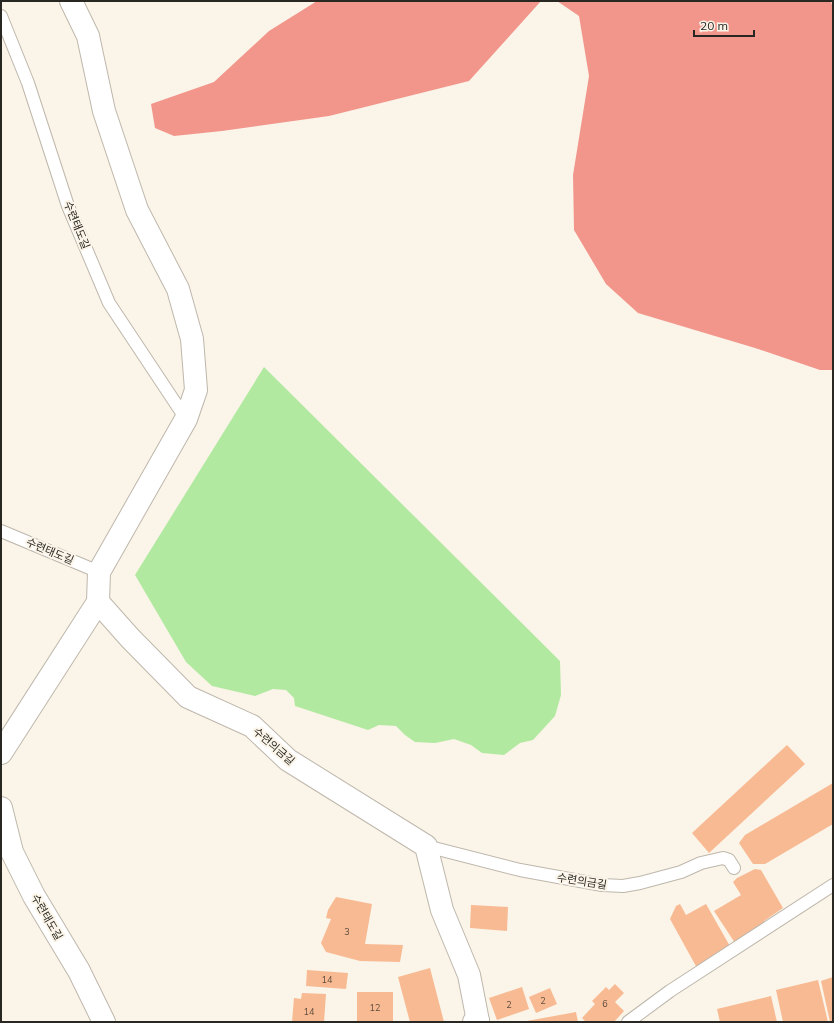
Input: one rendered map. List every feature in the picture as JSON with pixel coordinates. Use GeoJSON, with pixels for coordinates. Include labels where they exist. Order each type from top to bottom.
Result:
{"type":"FeatureCollection","features":[{"type":"Feature","properties":{"kind":"street"},"geometry":{"type":"LineString","coordinates":[[1,754],[98,602],[99,572],[186,419],[196,390],[192,339],[178,289],[137,210],[104,110],[88,36],[71,1]]}},
{"type":"Feature","properties":{"kind":"street","name":"수련의금길"},"geometry":{"type":"LineString","coordinates":[[98,602],[130,638],[188,697],[252,726],[288,760],[426,846]]}},
{"type":"Feature","properties":{"kind":"street","name":"수련태도길"},"geometry":{"type":"LineString","coordinates":[[1,808],[12,852],[34,896],[79,971],[104,1022]]}},
{"type":"Feature","properties":{"kind":"street"},"geometry":{"type":"LineString","coordinates":[[426,846],[442,910],[469,975],[477,1022]]}},
{"type":"Feature","properties":{"kind":"lane","name":"수련태도길"},"geometry":{"type":"LineString","coordinates":[[1,16],[28,82],[68,206],[109,303],[186,419]]}},
{"type":"Feature","properties":{"kind":"lane","name":"수련태도길"},"geometry":{"type":"LineString","coordinates":[[1,531],[99,572]]}},
{"type":"Feature","properties":{"kind":"lane","name":"수련의금길"},"geometry":{"type":"LineString","coordinates":[[426,846],[520,870],[602,885],[623,886],[640,883],[681,872],[701,863],[723,858],[729,860],[734,868]]}},
{"type":"Feature","properties":{"kind":"lane"},"geometry":{"type":"LineString","coordinates":[[628,1022],[677,987],[833,885]]}},
{"type":"Feature","properties":{"kind":"shaded area"},"geometry":{"type":"Polygon","coordinates":[[[317,1],[541,1],[469,81],[329,116],[174,136],[155,128],[151,104],[214,82],[269,31],[317,1]]]}},
{"type":"Feature","properties":{"kind":"shaded area"},"geometry":{"type":"Polygon","coordinates":[[[557,1],[831,1],[833,9],[833,370],[820,370],[755,348],[638,313],[606,284],[574,230],[573,175],[589,76],[579,16],[557,1]]]}},
{"type":"Feature","properties":{"kind":"shaded area"},"geometry":{"type":"Polygon","coordinates":[[[264,367],[560,661],[561,695],[555,716],[533,740],[520,743],[504,755],[482,753],[471,745],[454,739],[435,743],[415,742],[396,726],[379,725],[368,730],[295,706],[294,698],[286,690],[273,689],[255,696],[212,686],[186,662],[135,575],[264,367]]]}},
{"type":"Feature","properties":{"kind":"building"},"geometry":{"type":"Polygon","coordinates":[[[787,745],[805,764],[709,853],[692,833],[787,745]]]}},
{"type":"Feature","properties":{"kind":"building"},"geometry":{"type":"Polygon","coordinates":[[[833,783],[833,824],[765,864],[753,864],[739,843],[745,835],[833,783]]]}},
{"type":"Feature","properties":{"kind":"building"},"geometry":{"type":"Polygon","coordinates":[[[755,869],[761,870],[783,908],[764,921],[766,925],[735,943],[714,911],[741,895],[733,882],[737,878],[755,869]]]}},
{"type":"Feature","properties":{"kind":"building"},"geometry":{"type":"Polygon","coordinates":[[[336,897],[372,904],[365,944],[403,945],[400,962],[360,961],[326,952],[321,943],[331,919],[326,918],[328,910],[336,897]]]}},
{"type":"Feature","properties":{"kind":"building"},"geometry":{"type":"Polygon","coordinates":[[[680,904],[686,915],[706,904],[731,948],[697,968],[670,919],[676,906],[680,904]]]}},
{"type":"Feature","properties":{"kind":"building"},"geometry":{"type":"Polygon","coordinates":[[[471,905],[508,907],[507,931],[470,928],[471,905]]]}},
{"type":"Feature","properties":{"kind":"building"},"geometry":{"type":"Polygon","coordinates":[[[430,968],[444,1022],[410,1022],[398,977],[430,968]]]}},
{"type":"Feature","properties":{"kind":"building"},"geometry":{"type":"Polygon","coordinates":[[[307,970],[348,973],[346,989],[306,986],[307,970]]]}},
{"type":"Feature","properties":{"kind":"building"},"geometry":{"type":"Polygon","coordinates":[[[833,977],[833,1022],[830,1022],[821,981],[833,977]]]}},
{"type":"Feature","properties":{"kind":"building"},"geometry":{"type":"Polygon","coordinates":[[[818,980],[828,1022],[783,1022],[776,990],[818,980]]]}},
{"type":"Feature","properties":{"kind":"building"},"geometry":{"type":"Polygon","coordinates":[[[615,984],[624,993],[615,1002],[624,1011],[614,1022],[586,1022],[582,1018],[595,1004],[592,1001],[606,987],[609,990],[615,984]]]}},
{"type":"Feature","properties":{"kind":"building"},"geometry":{"type":"Polygon","coordinates":[[[522,987],[529,1009],[497,1020],[489,998],[522,987]]]}},
{"type":"Feature","properties":{"kind":"building"},"geometry":{"type":"Polygon","coordinates":[[[550,988],[557,1004],[536,1013],[529,997],[550,988]]]}},
{"type":"Feature","properties":{"kind":"building"},"geometry":{"type":"Polygon","coordinates":[[[357,992],[393,992],[393,1022],[357,1021],[357,992]]]}},
{"type":"Feature","properties":{"kind":"building"},"geometry":{"type":"Polygon","coordinates":[[[302,993],[326,994],[324,1022],[292,1022],[294,998],[301,999],[302,993]]]}},
{"type":"Feature","properties":{"kind":"building"},"geometry":{"type":"Polygon","coordinates":[[[771,996],[777,1022],[720,1022],[717,1009],[771,996]]]}},
{"type":"Feature","properties":{"kind":"building"},"geometry":{"type":"Polygon","coordinates":[[[576,1012],[578,1022],[527,1022],[527,1021],[576,1012]]]}}]}
